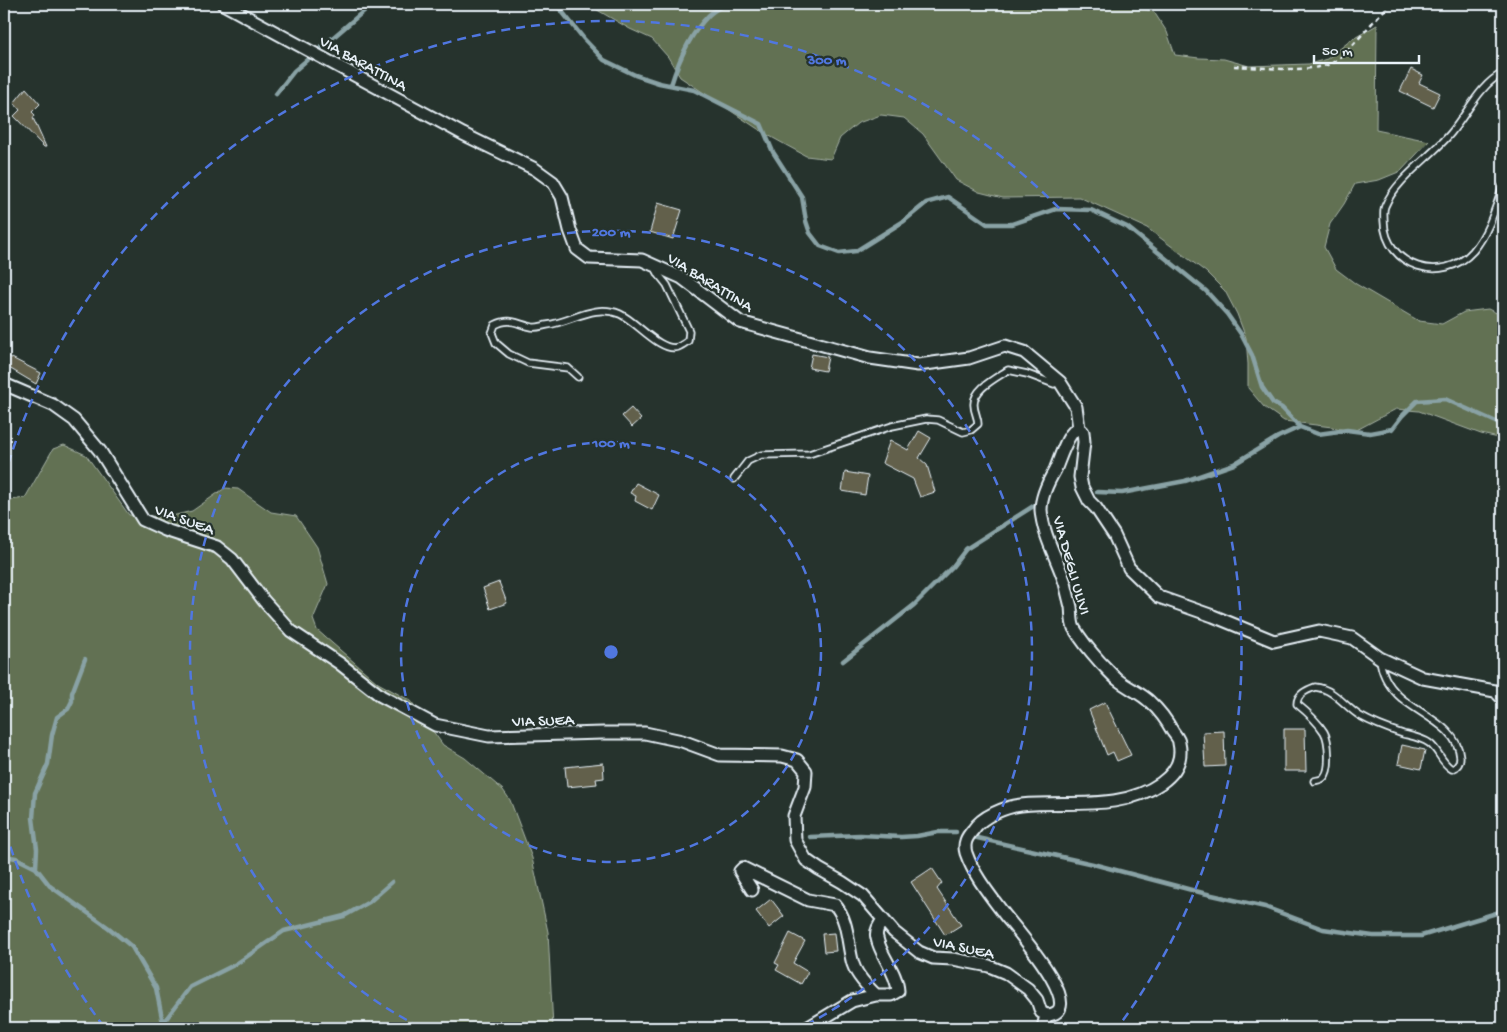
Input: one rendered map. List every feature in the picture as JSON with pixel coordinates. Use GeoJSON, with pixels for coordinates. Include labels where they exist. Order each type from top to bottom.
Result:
{"type":"FeatureCollection","features":[{"type":"Feature","properties":{"kind":"street","name":"VIA BARATTINA"},"geometry":{"type":"LineString","coordinates":[[223,4],[463,134],[535,168],[554,182],[562,197],[577,249],[589,258],[642,260],[682,278],[740,322],[870,358],[918,365],[968,358],[1005,346],[1024,352],[1060,382],[1076,407],[1080,428]]}},
{"type":"Feature","properties":{"kind":"street","name":"VIA SUEA"},"geometry":{"type":"LineString","coordinates":[[4,384],[53,405],[74,420],[100,451],[143,520],[165,530],[217,546],[232,559],[264,601],[291,631],[339,663],[380,696],[435,725],[489,736],[644,733],[682,741],[720,756],[782,756],[797,760],[806,771],[804,787],[794,816],[795,840],[806,860],[819,870],[863,896],[894,932],[919,952],[933,958],[953,959],[989,966],[1006,973],[1028,989],[1037,1000],[1041,1012],[1046,1015]]}},
{"type":"Feature","properties":{"kind":"street","name":"VIA DEGLI ULIVI"},"geometry":{"type":"LineString","coordinates":[[1046,1015],[1050,1015],[1058,1009],[1061,1003],[1058,989],[1037,954],[1006,918],[976,875],[965,850],[966,840],[977,824],[997,812],[1019,805],[1095,803],[1126,800],[1153,789],[1171,776],[1179,762],[1179,742],[1166,721],[1150,702],[1116,678],[1098,659],[1073,626],[1072,609],[1043,525],[1041,508],[1048,482],[1060,460],[1071,432],[1076,428],[1080,428],[1083,432],[1084,442],[1080,477],[1082,487],[1089,501],[1114,535],[1130,568],[1158,597],[1213,616],[1274,641],[1318,631],[1352,638],[1380,658],[1423,678],[1495,691],[1503,699]]}},
{"type":"Feature","properties":{"kind":"street"},"geometry":{"type":"LineString","coordinates":[[752,890],[740,871],[743,868],[808,900],[835,905],[843,917],[854,966],[864,983],[876,996]]}},
{"type":"Feature","properties":{"kind":"street"},"geometry":{"type":"LineString","coordinates":[[808,1028],[852,1001],[892,995],[898,991],[896,980],[876,938],[878,927],[883,920]]}},
{"type":"Feature","properties":{"kind":"street"},"geometry":{"type":"LineString","coordinates":[[1043,1028],[1046,1015]]}},
{"type":"Feature","properties":{"kind":"lane"},"geometry":{"type":"LineString","coordinates":[[1503,73],[1484,88],[1451,134],[1391,193],[1384,208],[1384,226],[1389,243],[1406,260],[1420,268],[1438,269],[1456,264],[1472,252],[1488,230],[1503,186]]}},
{"type":"Feature","properties":{"kind":"lane"},"geometry":{"type":"LineString","coordinates":[[578,377],[568,368],[528,363],[509,354],[496,342],[492,333],[495,325],[511,320],[533,327],[556,324],[592,311],[607,310],[621,314],[666,347],[678,348],[688,341],[689,331],[667,285],[658,275],[654,265]]}},
{"type":"Feature","properties":{"kind":"lane"},"geometry":{"type":"LineString","coordinates":[[734,479],[748,461],[761,455],[808,454],[892,426],[926,419],[938,420],[963,432],[971,430],[978,424],[974,398],[985,386],[1008,370],[1027,374],[1054,384],[1060,382]]}},
{"type":"Feature","properties":{"kind":"lane"},"geometry":{"type":"LineString","coordinates":[[1314,781],[1323,778],[1328,771],[1326,734],[1311,716],[1296,704],[1302,693],[1315,688],[1329,692],[1358,715],[1379,726],[1428,742],[1444,763],[1452,769],[1459,764],[1459,754],[1455,742],[1445,729],[1394,691],[1383,672],[1380,658]]}},
{"type":"Feature","properties":{"kind":"path"},"geometry":{"type":"LineString","coordinates":[[1234,66],[1306,69],[1320,68],[1336,62],[1381,12],[1391,4]]}},
{"type":"Feature","properties":{"kind":"green space"},"geometry":{"type":"Polygon","coordinates":[[[587,4],[1126,4],[1154,12],[1167,32],[1175,55],[1224,59],[1249,66],[1309,64],[1327,59],[1351,40],[1377,25],[1376,130],[1429,141],[1401,171],[1379,180],[1355,184],[1330,224],[1324,247],[1336,269],[1356,284],[1419,321],[1442,324],[1464,312],[1488,309],[1503,316],[1503,439],[1481,434],[1419,411],[1396,409],[1353,432],[1332,427],[1284,421],[1264,407],[1248,388],[1246,338],[1237,314],[1225,291],[1206,272],[1147,228],[1079,197],[1003,198],[979,192],[956,180],[923,134],[904,118],[881,115],[858,123],[840,138],[831,159],[806,156],[764,133],[680,77],[668,57],[652,39],[630,29],[587,4]]]}},
{"type":"Feature","properties":{"kind":"green space"},"geometry":{"type":"Polygon","coordinates":[[[64,445],[86,455],[129,515],[168,517],[192,511],[225,488],[238,489],[271,512],[296,516],[317,547],[328,584],[313,619],[317,630],[378,683],[411,701],[443,745],[465,758],[503,790],[510,800],[532,858],[548,932],[553,1028],[4,1028],[4,501],[25,498],[53,449],[64,445]]]}},
{"type":"Feature","properties":{"kind":"building"},"geometry":{"type":"Polygon","coordinates":[[[1411,69],[1423,75],[1419,83],[1440,93],[1433,107],[1400,91],[1411,69]]]}},
{"type":"Feature","properties":{"kind":"building"},"geometry":{"type":"Polygon","coordinates":[[[26,88],[40,104],[32,112],[35,115],[33,118],[46,147],[14,116],[20,110],[14,103],[26,88]]]}},
{"type":"Feature","properties":{"kind":"building"},"geometry":{"type":"Polygon","coordinates":[[[658,203],[682,210],[673,239],[650,232],[658,203]]]}},
{"type":"Feature","properties":{"kind":"building"},"geometry":{"type":"Polygon","coordinates":[[[4,354],[41,373],[36,384],[4,365],[4,354]]]}},
{"type":"Feature","properties":{"kind":"building"},"geometry":{"type":"Polygon","coordinates":[[[812,354],[828,357],[825,371],[809,368],[812,354]]]}},
{"type":"Feature","properties":{"kind":"building"},"geometry":{"type":"Polygon","coordinates":[[[631,408],[641,419],[632,427],[622,416],[631,408]]]}},
{"type":"Feature","properties":{"kind":"building"},"geometry":{"type":"Polygon","coordinates":[[[919,431],[931,438],[919,458],[927,465],[935,492],[920,497],[913,479],[882,463],[890,440],[908,450],[919,431]]]}},
{"type":"Feature","properties":{"kind":"building"},"geometry":{"type":"Polygon","coordinates":[[[845,472],[868,476],[865,495],[842,491],[845,472]]]}},
{"type":"Feature","properties":{"kind":"building"},"geometry":{"type":"Polygon","coordinates":[[[636,483],[659,495],[652,510],[635,501],[636,496],[630,493],[636,483]]]}},
{"type":"Feature","properties":{"kind":"building"},"geometry":{"type":"Polygon","coordinates":[[[499,582],[507,603],[490,609],[483,588],[499,582]]]}},
{"type":"Feature","properties":{"kind":"building"},"geometry":{"type":"Polygon","coordinates":[[[1105,702],[1131,755],[1117,761],[1113,752],[1107,755],[1089,710],[1105,702]]]}},
{"type":"Feature","properties":{"kind":"building"},"geometry":{"type":"Polygon","coordinates":[[[1284,729],[1305,729],[1306,771],[1284,771],[1284,729]]]}},
{"type":"Feature","properties":{"kind":"building"},"geometry":{"type":"Polygon","coordinates":[[[1224,731],[1225,766],[1205,767],[1203,732],[1224,731]]]}},
{"type":"Feature","properties":{"kind":"building"},"geometry":{"type":"Polygon","coordinates":[[[1402,745],[1425,750],[1421,769],[1398,764],[1402,745]]]}},
{"type":"Feature","properties":{"kind":"building"},"geometry":{"type":"Polygon","coordinates":[[[603,763],[604,778],[596,779],[597,784],[567,787],[565,767],[603,763]]]}},
{"type":"Feature","properties":{"kind":"building"},"geometry":{"type":"Polygon","coordinates":[[[932,868],[942,883],[937,889],[961,925],[945,935],[911,882],[932,868]]]}},
{"type":"Feature","properties":{"kind":"building"},"geometry":{"type":"Polygon","coordinates":[[[771,899],[784,916],[769,928],[756,911],[771,899]]]}},
{"type":"Feature","properties":{"kind":"building"},"geometry":{"type":"Polygon","coordinates":[[[790,933],[805,941],[793,963],[808,972],[801,984],[776,970],[779,965],[775,963],[790,933]]]}},
{"type":"Feature","properties":{"kind":"building"},"geometry":{"type":"Polygon","coordinates":[[[834,933],[836,951],[824,952],[822,934],[834,933]]]}},
{"type":"Feature","properties":{"kind":"waterway"},"geometry":{"type":"LineString","coordinates":[[276,94],[294,71],[372,4]]}},
{"type":"Feature","properties":{"kind":"waterway"},"geometry":{"type":"LineString","coordinates":[[556,4],[584,39],[604,60],[635,75],[659,83],[694,90],[761,124],[773,152],[802,197],[810,233],[820,246],[839,253],[856,251],[904,221],[926,203],[948,197],[987,224],[1012,224],[1056,209],[1091,210],[1127,227],[1206,291],[1227,314],[1241,334],[1252,355],[1262,387],[1273,403],[1282,408],[1300,427],[1318,434],[1347,430],[1370,433],[1392,429],[1417,401],[1445,399],[1503,425]]}},
{"type":"Feature","properties":{"kind":"waterway"},"geometry":{"type":"LineString","coordinates":[[671,85],[682,56],[696,30],[711,13],[726,4]]}},
{"type":"Feature","properties":{"kind":"waterway"},"geometry":{"type":"LineString","coordinates":[[1097,492],[1122,493],[1185,481],[1234,464],[1278,437],[1300,427]]}},
{"type":"Feature","properties":{"kind":"waterway"},"geometry":{"type":"LineString","coordinates":[[843,661],[914,605],[953,566],[966,549],[1035,505]]}},
{"type":"Feature","properties":{"kind":"waterway"},"geometry":{"type":"LineString","coordinates":[[36,868],[37,849],[33,818],[35,793],[48,764],[52,735],[57,717],[68,709],[72,701],[72,693],[85,659]]}},
{"type":"Feature","properties":{"kind":"waterway"},"geometry":{"type":"LineString","coordinates":[[810,837],[860,835],[901,837],[938,832],[956,832]]}},
{"type":"Feature","properties":{"kind":"waterway"},"geometry":{"type":"LineString","coordinates":[[973,837],[1093,864],[1265,907],[1323,929],[1373,936],[1421,936],[1503,911]]}},
{"type":"Feature","properties":{"kind":"waterway"},"geometry":{"type":"LineString","coordinates":[[4,856],[16,858],[36,868],[50,886],[109,928],[132,947],[156,988],[163,1023],[161,1028]]}},
{"type":"Feature","properties":{"kind":"waterway"},"geometry":{"type":"LineString","coordinates":[[163,1023],[190,987],[236,964],[284,931],[344,916],[369,902],[392,882]]}}]}
